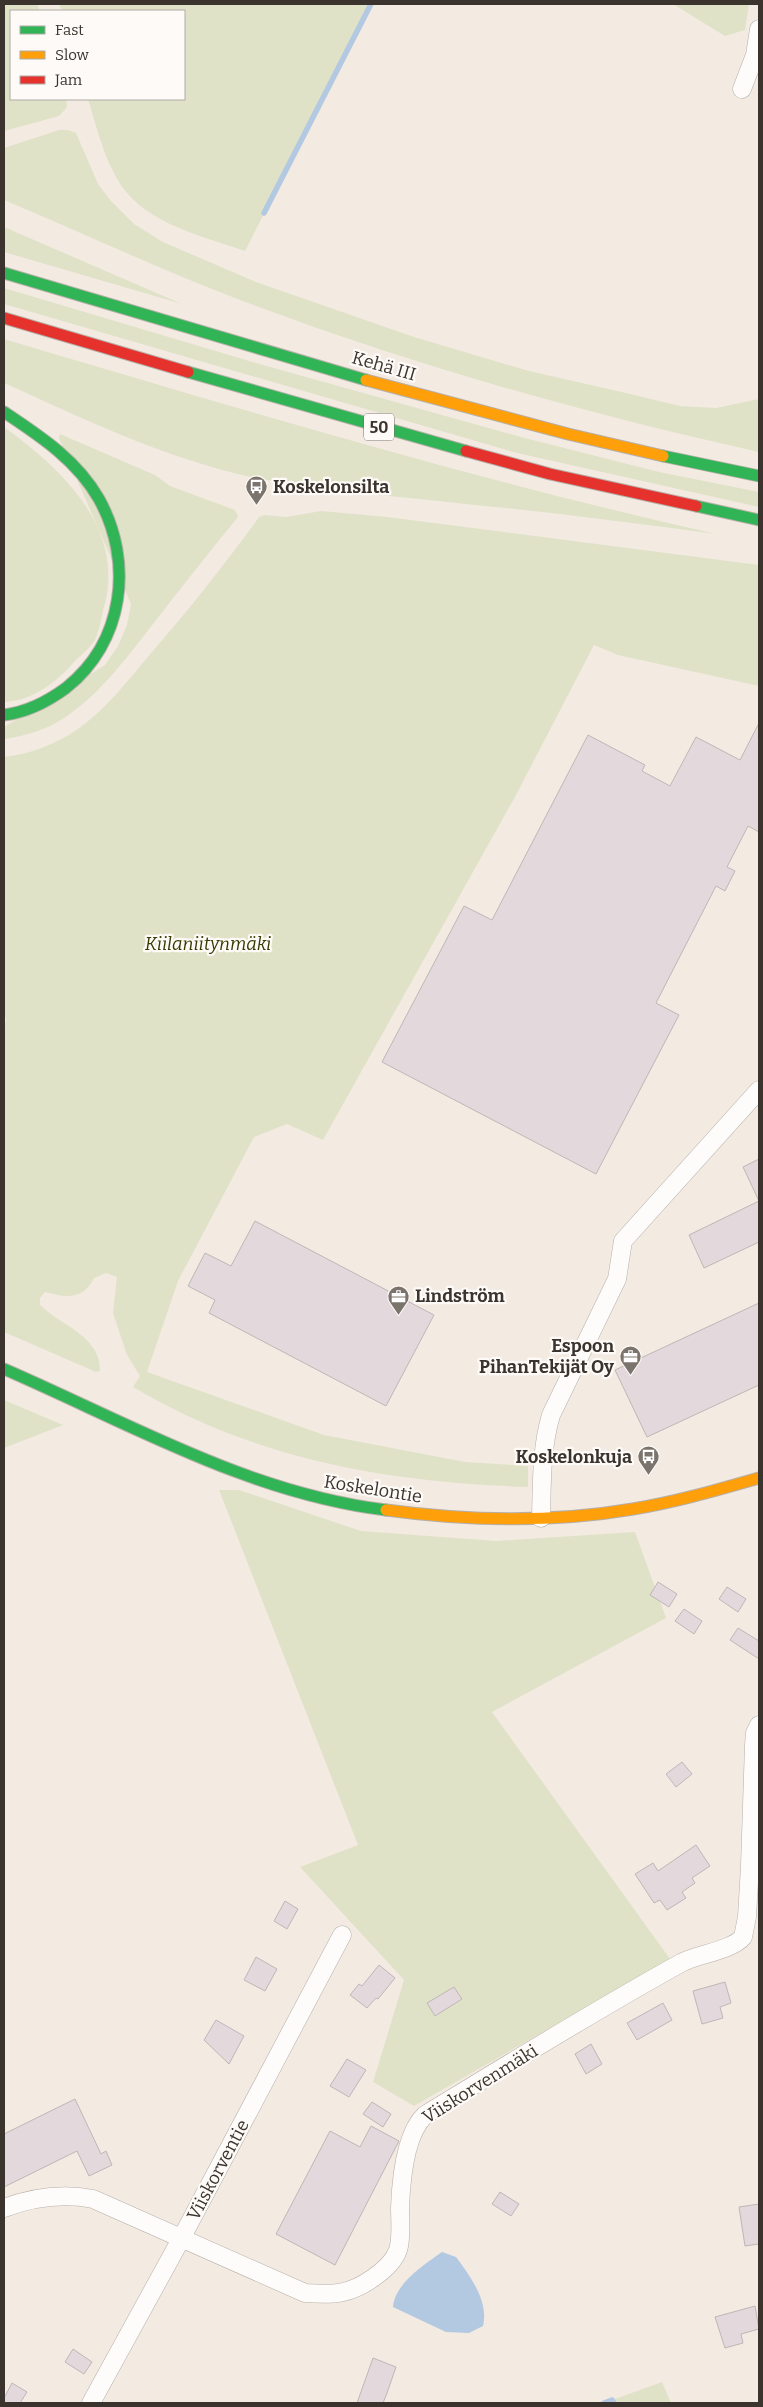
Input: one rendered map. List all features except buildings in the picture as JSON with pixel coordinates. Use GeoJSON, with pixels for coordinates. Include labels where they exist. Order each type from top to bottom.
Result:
{"type":"FeatureCollection","features":[{"type":"Feature","properties":{"kind":"main road","name":"Kehä III"},"geometry":{"type":"LineString","coordinates":[[4,273],[458,405],[679,461],[759,476]]}},
{"type":"Feature","properties":{"kind":"main road","name":"50"},"geometry":{"type":"LineString","coordinates":[[4,318],[322,412],[550,474],[759,520]]}},
{"type":"Feature","properties":{"kind":"main road"},"geometry":{"type":"LineString","coordinates":[[4,412],[56,449],[83,476],[102,504],[114,535],[121,577],[118,609],[108,638],[91,664],[58,695],[40,704],[4,715]]}},
{"type":"Feature","properties":{"kind":"main road","name":"Koskelontie"},"geometry":{"type":"LineString","coordinates":[[4,1369],[188,1454],[244,1476],[311,1497],[371,1509],[414,1514],[497,1519],[597,1514],[672,1502],[759,1478]]}},
{"type":"Feature","properties":{"kind":"street"},"geometry":{"type":"LineString","coordinates":[[742,89],[755,54],[759,29]]}},
{"type":"Feature","properties":{"kind":"street"},"geometry":{"type":"LineString","coordinates":[[541,1518],[545,1434],[551,1415],[618,1279],[623,1241],[759,1090]]}},
{"type":"Feature","properties":{"kind":"street","name":"Viiskorvenmäki"},"geometry":{"type":"LineString","coordinates":[[4,2208],[46,2196],[72,2195],[93,2199],[305,2293],[347,2293],[363,2286],[390,2264],[398,2251],[403,2176],[412,2132],[425,2115],[634,1989],[684,1962],[734,1944],[743,1937],[747,1917],[750,1866],[754,1745],[755,1733],[759,1725]]}},
{"type":"Feature","properties":{"kind":"street","name":"Viiskorventie"},"geometry":{"type":"LineString","coordinates":[[91,2403],[182,2239],[342,1935]]}},
{"type":"Feature","properties":{"kind":"green space"},"geometry":{"type":"Polygon","coordinates":[[[4,4],[37,4],[40,10],[10,10],[10,100],[66,100],[67,107],[59,116],[4,131],[4,4]]]}},
{"type":"Feature","properties":{"kind":"green space"},"geometry":{"type":"Polygon","coordinates":[[[59,4],[371,4],[245,251],[171,225],[139,204],[125,191],[106,157],[88,100],[185,100],[185,10],[62,10],[59,4]]]}},
{"type":"Feature","properties":{"kind":"green space"},"geometry":{"type":"Polygon","coordinates":[[[673,4],[749,4],[745,30],[725,36],[673,4]]]}},
{"type":"Feature","properties":{"kind":"green space"},"geometry":{"type":"Polygon","coordinates":[[[59,130],[68,130],[76,133],[98,184],[111,201],[134,224],[163,242],[256,282],[414,337],[529,371],[680,406],[716,408],[759,399],[759,452],[562,404],[368,345],[240,300],[151,264],[4,200],[4,148],[59,130]]]}},
{"type":"Feature","properties":{"kind":"green space"},"geometry":{"type":"Polygon","coordinates":[[[4,227],[182,304],[4,252],[4,227]]]}},
{"type":"Feature","properties":{"kind":"green space"},"geometry":{"type":"Polygon","coordinates":[[[4,288],[256,363],[521,437],[659,472],[759,492],[759,507],[517,453],[4,304],[4,288]]]}},
{"type":"Feature","properties":{"kind":"green space"},"geometry":{"type":"Polygon","coordinates":[[[4,339],[447,467],[537,491],[716,534],[559,514],[331,490],[277,482],[219,469],[125,436],[4,383],[4,339]]]}},
{"type":"Feature","properties":{"kind":"green space"},"geometry":{"type":"Polygon","coordinates":[[[4,427],[47,462],[85,504],[98,528],[106,554],[108,582],[99,629],[91,646],[60,677],[43,689],[24,698],[4,702],[4,427]]]}},
{"type":"Feature","properties":{"kind":"green space"},"geometry":{"type":"Polygon","coordinates":[[[60,434],[155,475],[170,486],[235,510],[238,517],[124,661],[92,696],[80,707],[53,725],[29,734],[4,739],[4,727],[105,665],[118,646],[127,625],[131,604],[59,438],[60,434]]]}},
{"type":"Feature","properties":{"kind":"green space","name":"Kiilaniitynmäki"},"geometry":{"type":"Polygon","coordinates":[[[321,511],[387,517],[759,565],[759,686],[618,655],[594,645],[516,795],[323,1140],[287,1124],[254,1137],[178,1281],[147,1372],[324,1435],[465,1462],[528,1466],[528,1487],[424,1480],[324,1462],[275,1449],[227,1433],[180,1412],[133,1387],[140,1376],[127,1355],[113,1313],[117,1277],[106,1273],[94,1278],[85,1290],[74,1296],[45,1292],[40,1298],[40,1305],[87,1340],[99,1359],[100,1371],[96,1372],[4,1332],[4,1031],[6,1019],[4,1016],[4,757],[32,751],[59,741],[97,714],[180,619],[259,517],[264,515],[286,517],[321,511]]]}},
{"type":"Feature","properties":{"kind":"green space"},"geometry":{"type":"Polygon","coordinates":[[[4,1400],[63,1425],[4,1448],[4,1400]]]}},
{"type":"Feature","properties":{"kind":"green space"},"geometry":{"type":"Polygon","coordinates":[[[219,1490],[239,1490],[361,1531],[496,1541],[635,1532],[666,1618],[492,1712],[670,1959],[414,2106],[373,2082],[404,1980],[300,1867],[358,1845],[219,1490]]]}},
{"type":"Feature","properties":{"kind":"green space"},"geometry":{"type":"Polygon","coordinates":[[[662,2382],[671,2403],[604,2403],[612,2400],[662,2382]]]}},
{"type":"Feature","properties":{"kind":"water"},"geometry":{"type":"Polygon","coordinates":[[[442,2252],[456,2257],[481,2298],[484,2317],[483,2326],[469,2333],[446,2332],[393,2307],[395,2298],[405,2282],[442,2252]]]}},
{"type":"Feature","properties":{"kind":"waterway"},"geometry":{"type":"LineString","coordinates":[[264,213],[371,4]]}},
{"type":"Feature","properties":{"kind":"waterway"},"geometry":{"type":"LineString","coordinates":[[604,2403],[612,2400],[614,2403]]}},
{"type":"Feature","properties":{"kind":"traffic: fast"},"geometry":{"type":"LineString","coordinates":[[4,273],[366,380]]}},
{"type":"Feature","properties":{"kind":"traffic: fast"},"geometry":{"type":"LineString","coordinates":[[188,372],[466,451]]}},
{"type":"Feature","properties":{"kind":"traffic: fast"},"geometry":{"type":"LineString","coordinates":[[4,412],[57,450],[80,472],[90,485],[110,523],[117,549],[119,574],[117,600],[111,625],[101,648],[86,669],[52,698],[29,709],[4,715]]}},
{"type":"Feature","properties":{"kind":"traffic: fast"},"geometry":{"type":"LineString","coordinates":[[663,456],[759,476]]}},
{"type":"Feature","properties":{"kind":"traffic: fast"},"geometry":{"type":"LineString","coordinates":[[696,506],[759,520]]}},
{"type":"Feature","properties":{"kind":"traffic: fast"},"geometry":{"type":"LineString","coordinates":[[4,1369],[143,1433],[237,1472],[335,1501],[386,1510]]}},
{"type":"Feature","properties":{"kind":"traffic: slow"},"geometry":{"type":"LineString","coordinates":[[366,380],[568,434],[663,456]]}},
{"type":"Feature","properties":{"kind":"traffic: slow"},"geometry":{"type":"LineString","coordinates":[[386,1510],[479,1518],[571,1517],[602,1514],[665,1503],[759,1478]]}},
{"type":"Feature","properties":{"kind":"traffic: jam"},"geometry":{"type":"LineString","coordinates":[[4,318],[188,372]]}},
{"type":"Feature","properties":{"kind":"traffic: jam"},"geometry":{"type":"LineString","coordinates":[[466,451],[550,474],[696,506]]}},
{"type":"Feature","properties":{"kind":"place","name":"Koskelonsilta"},"geometry":{"type":"Point","coordinates":[257,506]}},
{"type":"Feature","properties":{"kind":"place","name":"Lindström"},"geometry":{"type":"Point","coordinates":[399,1315]}},
{"type":"Feature","properties":{"kind":"place","name":"Espoon PihanTekijät Oy"},"geometry":{"type":"Point","coordinates":[630,1375]}},
{"type":"Feature","properties":{"kind":"place","name":"Koskelonkuja"},"geometry":{"type":"Point","coordinates":[648,1476]}}]}
